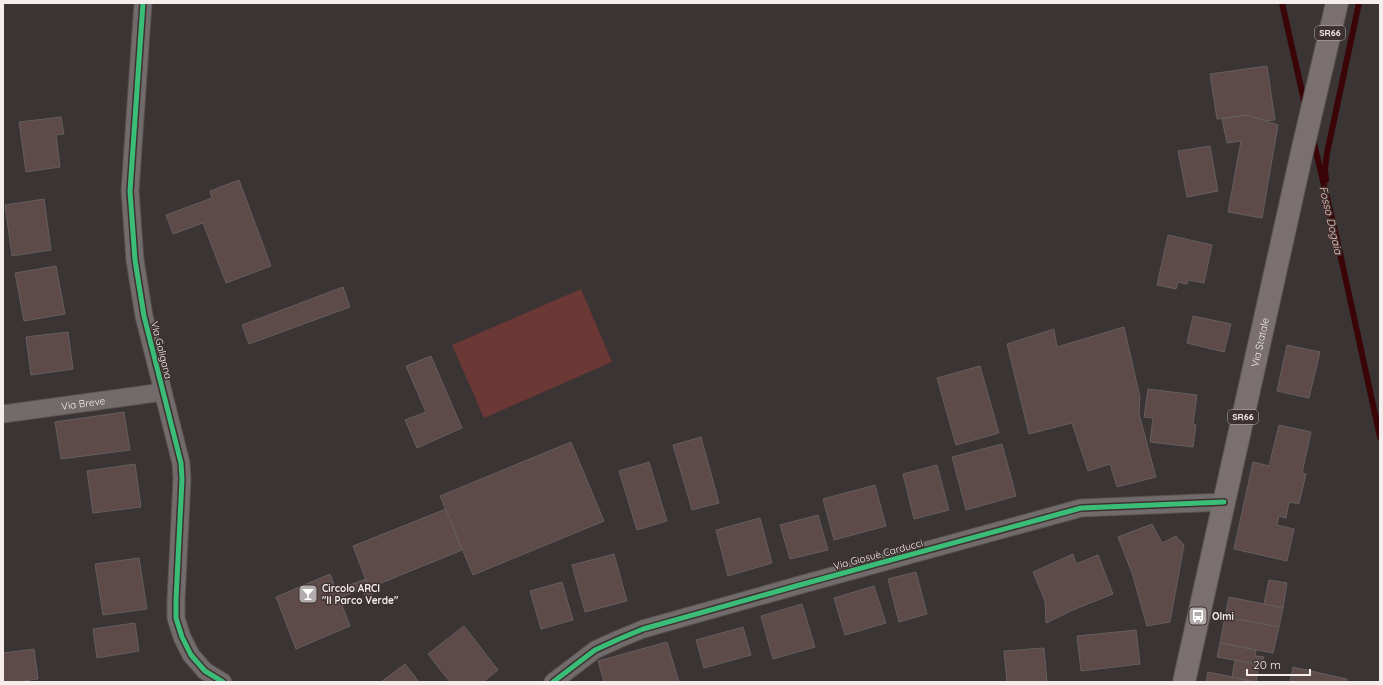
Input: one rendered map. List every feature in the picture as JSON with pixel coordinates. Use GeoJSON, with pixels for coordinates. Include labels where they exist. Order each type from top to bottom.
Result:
{"type":"FeatureCollection","features":[{"type":"Feature","properties":{"kind":"main road","name":"Via Statale"},"geometry":{"type":"LineString","coordinates":[[1184,682],[1302,152],[1337,3]]}},
{"type":"Feature","properties":{"kind":"street","name":"Via Galigana"},"geometry":{"type":"LineString","coordinates":[[143,3],[130,191],[135,260],[143,309],[182,463],[176,618],[182,637],[191,655],[205,671],[223,682]]}},
{"type":"Feature","properties":{"kind":"street","name":"Via Breve"},"geometry":{"type":"LineString","coordinates":[[3,414],[163,392]]}},
{"type":"Feature","properties":{"kind":"street","name":"Via Giosuè Carducci"},"geometry":{"type":"LineString","coordinates":[[554,682],[595,650],[619,638],[643,629],[1081,508],[1224,502]]}},
{"type":"Feature","properties":{"kind":"shaded area"},"geometry":{"type":"Polygon","coordinates":[[[581,289],[612,362],[484,418],[452,345],[581,289]]]}},
{"type":"Feature","properties":{"kind":"building"},"geometry":{"type":"Polygon","coordinates":[[[1267,66],[1275,120],[1266,121],[1247,115],[1217,119],[1210,74],[1267,66]]]}},
{"type":"Feature","properties":{"kind":"building"},"geometry":{"type":"Polygon","coordinates":[[[1247,115],[1278,125],[1262,218],[1228,212],[1241,141],[1227,143],[1222,119],[1247,115]]]}},
{"type":"Feature","properties":{"kind":"building"},"geometry":{"type":"Polygon","coordinates":[[[61,117],[64,134],[56,135],[60,167],[26,172],[19,122],[61,117]]]}},
{"type":"Feature","properties":{"kind":"building"},"geometry":{"type":"Polygon","coordinates":[[[1210,146],[1218,191],[1187,197],[1178,151],[1210,146]]]}},
{"type":"Feature","properties":{"kind":"building"},"geometry":{"type":"Polygon","coordinates":[[[239,180],[271,266],[226,283],[203,223],[173,234],[166,215],[212,198],[210,191],[239,180]]]}},
{"type":"Feature","properties":{"kind":"building"},"geometry":{"type":"Polygon","coordinates":[[[44,199],[51,250],[12,256],[5,205],[44,199]]]}},
{"type":"Feature","properties":{"kind":"building"},"geometry":{"type":"Polygon","coordinates":[[[1168,235],[1212,245],[1204,283],[1188,280],[1187,284],[1178,282],[1176,289],[1157,285],[1168,235]]]}},
{"type":"Feature","properties":{"kind":"building"},"geometry":{"type":"Polygon","coordinates":[[[56,266],[65,314],[24,321],[15,273],[56,266]]]}},
{"type":"Feature","properties":{"kind":"building"},"geometry":{"type":"Polygon","coordinates":[[[343,287],[350,307],[249,344],[242,325],[343,287]]]}},
{"type":"Feature","properties":{"kind":"building"},"geometry":{"type":"Polygon","coordinates":[[[1193,316],[1231,324],[1224,352],[1187,343],[1193,316]]]}},
{"type":"Feature","properties":{"kind":"building"},"geometry":{"type":"Polygon","coordinates":[[[1124,327],[1140,397],[1139,414],[1156,477],[1117,487],[1110,464],[1088,471],[1072,423],[1029,434],[1007,344],[1054,329],[1057,347],[1124,327]]]}},
{"type":"Feature","properties":{"kind":"building"},"geometry":{"type":"Polygon","coordinates":[[[68,332],[73,369],[31,375],[26,337],[68,332]]]}},
{"type":"Feature","properties":{"kind":"building"},"geometry":{"type":"Polygon","coordinates":[[[1287,345],[1320,352],[1309,398],[1277,391],[1287,345]]]}},
{"type":"Feature","properties":{"kind":"building"},"geometry":{"type":"Polygon","coordinates":[[[431,356],[462,428],[417,448],[405,420],[426,412],[406,366],[431,356]]]}},
{"type":"Feature","properties":{"kind":"building"},"geometry":{"type":"Polygon","coordinates":[[[980,366],[999,433],[956,445],[937,378],[980,366]]]}},
{"type":"Feature","properties":{"kind":"building"},"geometry":{"type":"Polygon","coordinates":[[[1148,389],[1197,395],[1193,424],[1196,425],[1193,447],[1150,442],[1153,418],[1144,417],[1148,389]]]}},
{"type":"Feature","properties":{"kind":"building"},"geometry":{"type":"Polygon","coordinates":[[[124,412],[130,450],[61,459],[55,422],[124,412]]]}},
{"type":"Feature","properties":{"kind":"building"},"geometry":{"type":"Polygon","coordinates":[[[1279,425],[1311,432],[1302,473],[1306,474],[1299,504],[1289,502],[1286,518],[1279,516],[1277,525],[1294,529],[1287,561],[1234,549],[1253,462],[1269,466],[1279,425]]]}},
{"type":"Feature","properties":{"kind":"building"},"geometry":{"type":"Polygon","coordinates":[[[701,437],[719,503],[692,510],[673,445],[701,437]]]}},
{"type":"Feature","properties":{"kind":"building"},"geometry":{"type":"Polygon","coordinates":[[[571,442],[604,521],[473,575],[440,496],[571,442]]]}},
{"type":"Feature","properties":{"kind":"building"},"geometry":{"type":"Polygon","coordinates":[[[1002,444],[1016,496],[966,510],[952,457],[1002,444]]]}},
{"type":"Feature","properties":{"kind":"building"},"geometry":{"type":"Polygon","coordinates":[[[649,462],[667,521],[637,530],[619,471],[649,462]]]}},
{"type":"Feature","properties":{"kind":"building"},"geometry":{"type":"Polygon","coordinates":[[[135,464],[141,507],[93,513],[87,471],[135,464]]]}},
{"type":"Feature","properties":{"kind":"building"},"geometry":{"type":"Polygon","coordinates":[[[937,465],[949,510],[914,519],[903,474],[937,465]]]}},
{"type":"Feature","properties":{"kind":"building"},"geometry":{"type":"Polygon","coordinates":[[[875,485],[886,526],[834,540],[823,499],[875,485]]]}},
{"type":"Feature","properties":{"kind":"building"},"geometry":{"type":"Polygon","coordinates":[[[446,509],[462,550],[369,588],[353,546],[446,509]]]}},
{"type":"Feature","properties":{"kind":"building"},"geometry":{"type":"Polygon","coordinates":[[[818,515],[828,550],[790,559],[780,525],[818,515]]]}},
{"type":"Feature","properties":{"kind":"building"},"geometry":{"type":"Polygon","coordinates":[[[760,518],[772,563],[728,576],[716,530],[760,518]]]}},
{"type":"Feature","properties":{"kind":"building"},"geometry":{"type":"Polygon","coordinates":[[[1152,524],[1162,543],[1176,536],[1184,545],[1170,622],[1147,626],[1132,573],[1118,537],[1152,524]]]}},
{"type":"Feature","properties":{"kind":"building"},"geometry":{"type":"Polygon","coordinates":[[[614,554],[627,601],[585,612],[572,565],[614,554]]]}},
{"type":"Feature","properties":{"kind":"building"},"geometry":{"type":"Polygon","coordinates":[[[1073,554],[1076,564],[1098,555],[1113,594],[1073,610],[1046,623],[1045,601],[1033,572],[1073,554]]]}},
{"type":"Feature","properties":{"kind":"building"},"geometry":{"type":"Polygon","coordinates":[[[139,558],[147,609],[103,615],[95,564],[139,558]]]}},
{"type":"Feature","properties":{"kind":"building"},"geometry":{"type":"Polygon","coordinates":[[[916,572],[927,614],[899,622],[888,579],[916,572]]]}},
{"type":"Feature","properties":{"kind":"building"},"geometry":{"type":"Polygon","coordinates":[[[330,574],[350,626],[296,649],[276,597],[330,574]]]}},
{"type":"Feature","properties":{"kind":"building"},"geometry":{"type":"Polygon","coordinates":[[[366,579],[373,597],[367,600],[362,589],[339,598],[336,590],[366,579]]]}},
{"type":"Feature","properties":{"kind":"building"},"geometry":{"type":"Polygon","coordinates":[[[1269,580],[1287,583],[1283,608],[1264,604],[1269,580]]]}},
{"type":"Feature","properties":{"kind":"building"},"geometry":{"type":"Polygon","coordinates":[[[562,582],[573,620],[541,629],[530,591],[562,582]]]}},
{"type":"Feature","properties":{"kind":"building"},"geometry":{"type":"Polygon","coordinates":[[[874,586],[886,623],[845,635],[834,598],[874,586]]]}},
{"type":"Feature","properties":{"kind":"building"},"geometry":{"type":"Polygon","coordinates":[[[1229,597],[1283,608],[1279,627],[1225,617],[1229,597]]]}},
{"type":"Feature","properties":{"kind":"building"},"geometry":{"type":"Polygon","coordinates":[[[802,604],[815,647],[773,659],[761,616],[802,604]]]}},
{"type":"Feature","properties":{"kind":"building"},"geometry":{"type":"Polygon","coordinates":[[[1225,617],[1279,627],[1273,653],[1220,643],[1225,617]]]}},
{"type":"Feature","properties":{"kind":"building"},"geometry":{"type":"Polygon","coordinates":[[[135,623],[139,651],[97,658],[93,629],[135,623]]]}},
{"type":"Feature","properties":{"kind":"building"},"geometry":{"type":"Polygon","coordinates":[[[464,626],[498,670],[483,682],[450,682],[428,654],[464,626]]]}},
{"type":"Feature","properties":{"kind":"building"},"geometry":{"type":"Polygon","coordinates":[[[743,627],[751,655],[704,668],[696,640],[743,627]]]}},
{"type":"Feature","properties":{"kind":"building"},"geometry":{"type":"Polygon","coordinates":[[[1136,630],[1140,664],[1081,671],[1077,636],[1136,630]]]}},
{"type":"Feature","properties":{"kind":"building"},"geometry":{"type":"Polygon","coordinates":[[[667,642],[679,682],[604,682],[598,661],[667,642]]]}},
{"type":"Feature","properties":{"kind":"building"},"geometry":{"type":"Polygon","coordinates":[[[1220,643],[1256,650],[1255,656],[1264,657],[1262,665],[1217,657],[1220,643]]]}},
{"type":"Feature","properties":{"kind":"building"},"geometry":{"type":"Polygon","coordinates":[[[1044,648],[1047,682],[1007,682],[1004,651],[1044,648]]]}},
{"type":"Feature","properties":{"kind":"building"},"geometry":{"type":"Polygon","coordinates":[[[34,649],[38,679],[3,682],[3,653],[34,649]]]}},
{"type":"Feature","properties":{"kind":"building"},"geometry":{"type":"Polygon","coordinates":[[[1235,660],[1259,665],[1256,682],[1232,677],[1235,660]]]}},
{"type":"Feature","properties":{"kind":"building"},"geometry":{"type":"Polygon","coordinates":[[[405,664],[419,682],[381,682],[405,664]]]}},
{"type":"Feature","properties":{"kind":"building"},"geometry":{"type":"Polygon","coordinates":[[[1293,667],[1347,679],[1346,682],[1290,682],[1293,667]]]}},
{"type":"Feature","properties":{"kind":"building"},"geometry":{"type":"Polygon","coordinates":[[[1208,672],[1232,677],[1253,682],[1206,682],[1208,672]]]}},
{"type":"Feature","properties":{"kind":"waterway","name":"Fosso Dogaia"},"geometry":{"type":"LineString","coordinates":[[1282,3],[1305,105]]}},
{"type":"Feature","properties":{"kind":"waterway"},"geometry":{"type":"LineString","coordinates":[[1326,180],[1325,169],[1327,153],[1359,3]]}},
{"type":"Feature","properties":{"kind":"waterway","name":"Fosso Dogaia"},"geometry":{"type":"LineString","coordinates":[[1313,139],[1338,244],[1380,437]]}},
{"type":"Feature","properties":{"kind":"cycle path"},"geometry":{"type":"LineString","coordinates":[[143,3],[130,191],[135,260],[144,316],[181,463],[182,479],[176,618],[182,637],[191,655],[205,671],[223,682]]}},
{"type":"Feature","properties":{"kind":"cycle path"},"geometry":{"type":"LineString","coordinates":[[553,682],[595,650],[643,629],[1081,508],[1224,502]]}},
{"type":"Feature","properties":{"kind":"place","name":"Circolo ARCI \"Il Parco Verde\""},"geometry":{"type":"Point","coordinates":[308,594]}},
{"type":"Feature","properties":{"kind":"place","name":"Olmi"},"geometry":{"type":"Point","coordinates":[1198,616]}}]}
